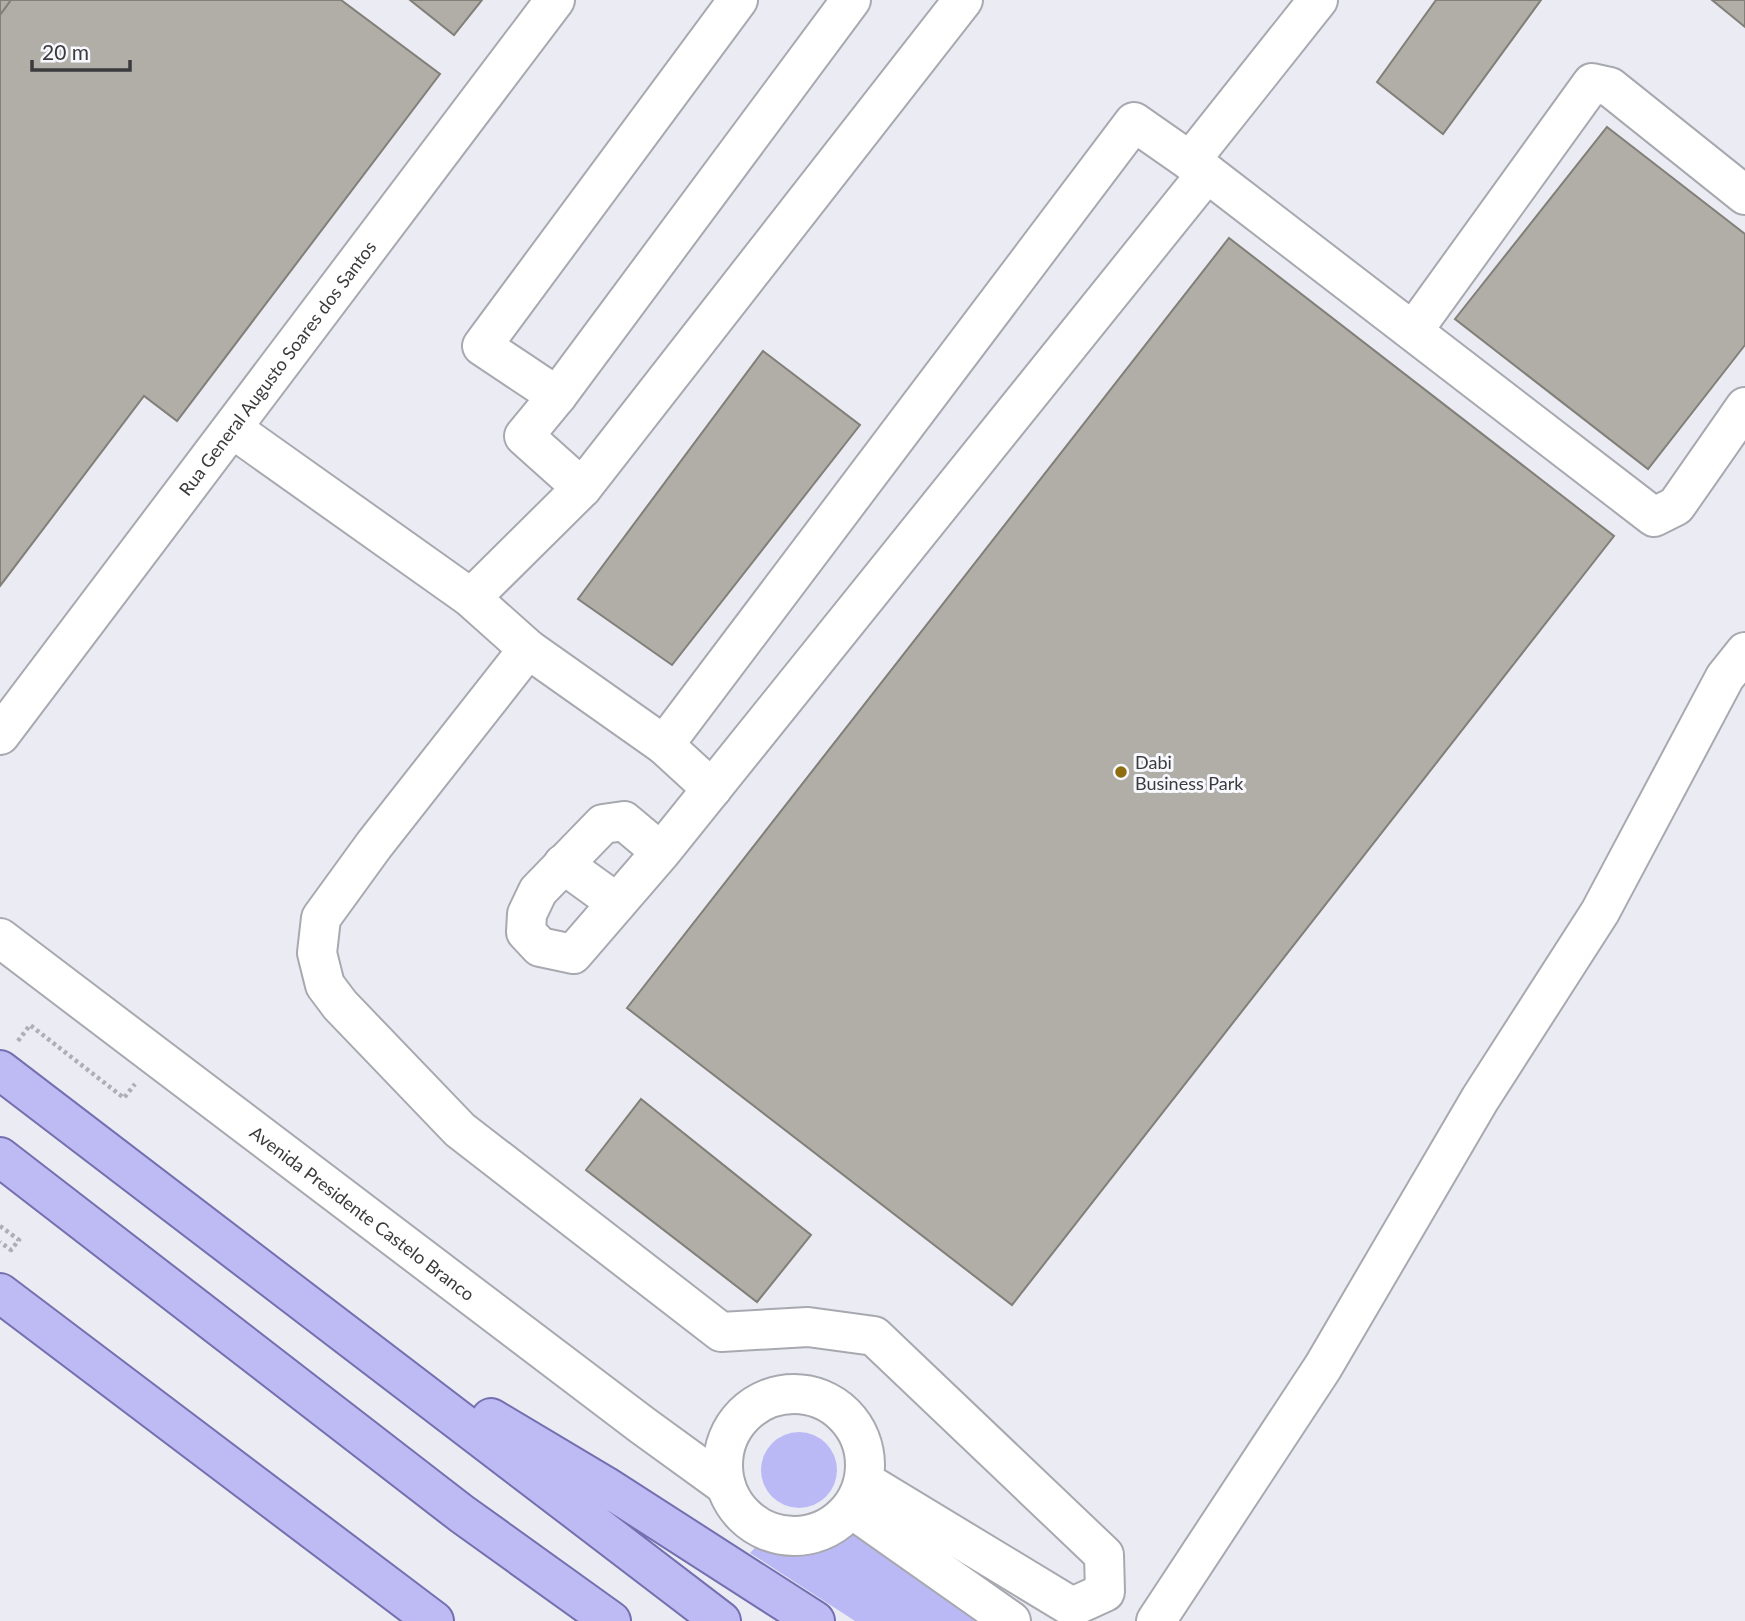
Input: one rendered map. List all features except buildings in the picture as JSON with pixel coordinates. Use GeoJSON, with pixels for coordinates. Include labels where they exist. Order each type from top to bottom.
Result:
{"type":"FeatureCollection","features":[{"type":"Feature","properties":{"kind":"main road"},"geometry":{"type":"LineString","coordinates":[[0,1070],[721,1621]]}},
{"type":"Feature","properties":{"kind":"main road"},"geometry":{"type":"LineString","coordinates":[[0,1157],[462,1514],[611,1621]]}},
{"type":"Feature","properties":{"kind":"main road"},"geometry":{"type":"LineString","coordinates":[[0,1293],[433,1621]]}},
{"type":"Feature","properties":{"kind":"main road"},"geometry":{"type":"LineString","coordinates":[[339,1328],[605,1486],[815,1621]]}},
{"type":"Feature","properties":{"kind":"main road"},"geometry":{"type":"LineString","coordinates":[[462,1514],[567,1621]]}},
{"type":"Feature","properties":{"kind":"street","name":"Rua General Augusto Soares dos Santos"},"geometry":{"type":"LineString","coordinates":[[0,735],[555,0]]}},
{"type":"Feature","properties":{"kind":"street"},"geometry":{"type":"LineString","coordinates":[[557,396],[482,346],[737,0]]}},
{"type":"Feature","properties":{"kind":"street"},"geometry":{"type":"LineString","coordinates":[[582,488],[524,436],[557,396],[851,0]]}},
{"type":"Feature","properties":{"kind":"street"},"geometry":{"type":"LineString","coordinates":[[471,598],[582,488],[963,0]]}},
{"type":"Feature","properties":{"kind":"street"},"geometry":{"type":"LineString","coordinates":[[661,852],[624,821],[603,824],[538,891],[527,914],[526,932],[540,947],[573,954],[661,852],[1199,167],[1318,0]]}},
{"type":"Feature","properties":{"kind":"street"},"geometry":{"type":"LineString","coordinates":[[1413,331],[1592,83],[1610,87],[1745,195]]}},
{"type":"Feature","properties":{"kind":"street"},"geometry":{"type":"LineString","coordinates":[[664,745],[1135,122],[1199,167],[1654,517],[1676,506],[1745,407]]}},
{"type":"Feature","properties":{"kind":"street"},"geometry":{"type":"LineString","coordinates":[[233,429],[471,598],[528,649],[664,745],[712,789]]}},
{"type":"Feature","properties":{"kind":"street"},"geometry":{"type":"LineString","coordinates":[[528,649],[374,845],[321,918],[317,953],[325,985],[340,1005],[460,1130],[721,1332],[808,1327],[874,1336],[1104,1555],[1105,1592],[1072,1607],[858,1495]]}},
{"type":"Feature","properties":{"kind":"street"},"geometry":{"type":"LineString","coordinates":[[1156,1621],[1323,1367],[1480,1099],[1600,912],[1725,677],[1745,652]]}},
{"type":"Feature","properties":{"kind":"street"},"geometry":{"type":"LineString","coordinates":[[563,863],[617,903]]}},
{"type":"Feature","properties":{"kind":"street","name":"Avenida Presidente Castelo Branco"},"geometry":{"type":"LineString","coordinates":[[0,938],[631,1417],[726,1486]]}},
{"type":"Feature","properties":{"kind":"street"},"geometry":{"type":"LineString","coordinates":[[804,1395],[826,1402],[845,1416],[859,1435],[865,1458],[858,1495],[840,1520],[820,1532],[797,1536],[774,1533],[753,1523],[737,1507],[726,1486],[723,1463],[728,1440],[740,1419],[758,1404],[780,1396],[804,1395]]}},
{"type":"Feature","properties":{"kind":"street"},"geometry":{"type":"LineString","coordinates":[[858,1495],[1011,1621]]}},
{"type":"Feature","properties":{"kind":"path"},"geometry":{"type":"LineString","coordinates":[[30,1025],[124,1098],[135,1084],[124,1076]]}},
{"type":"Feature","properties":{"kind":"path"},"geometry":{"type":"LineString","coordinates":[[0,1226],[19,1240],[11,1250],[0,1242]]}},
{"type":"Feature","properties":{"kind":"shaded area"},"geometry":{"type":"Polygon","coordinates":[[[799,1432],[814,1435],[826,1443],[834,1455],[837,1470],[834,1485],[826,1497],[814,1505],[799,1508],[784,1505],[772,1497],[764,1485],[761,1470],[764,1455],[772,1443],[784,1435],[799,1432]]]}},
{"type":"Feature","properties":{"kind":"shaded area"},"geometry":{"type":"Polygon","coordinates":[[[859,1524],[1004,1621],[855,1621],[750,1553],[766,1536],[792,1541],[814,1541],[859,1524]]]}},
{"type":"Feature","properties":{"kind":"place","name":"Dabi Business Park"},"geometry":{"type":"Point","coordinates":[1121,772]}}]}
